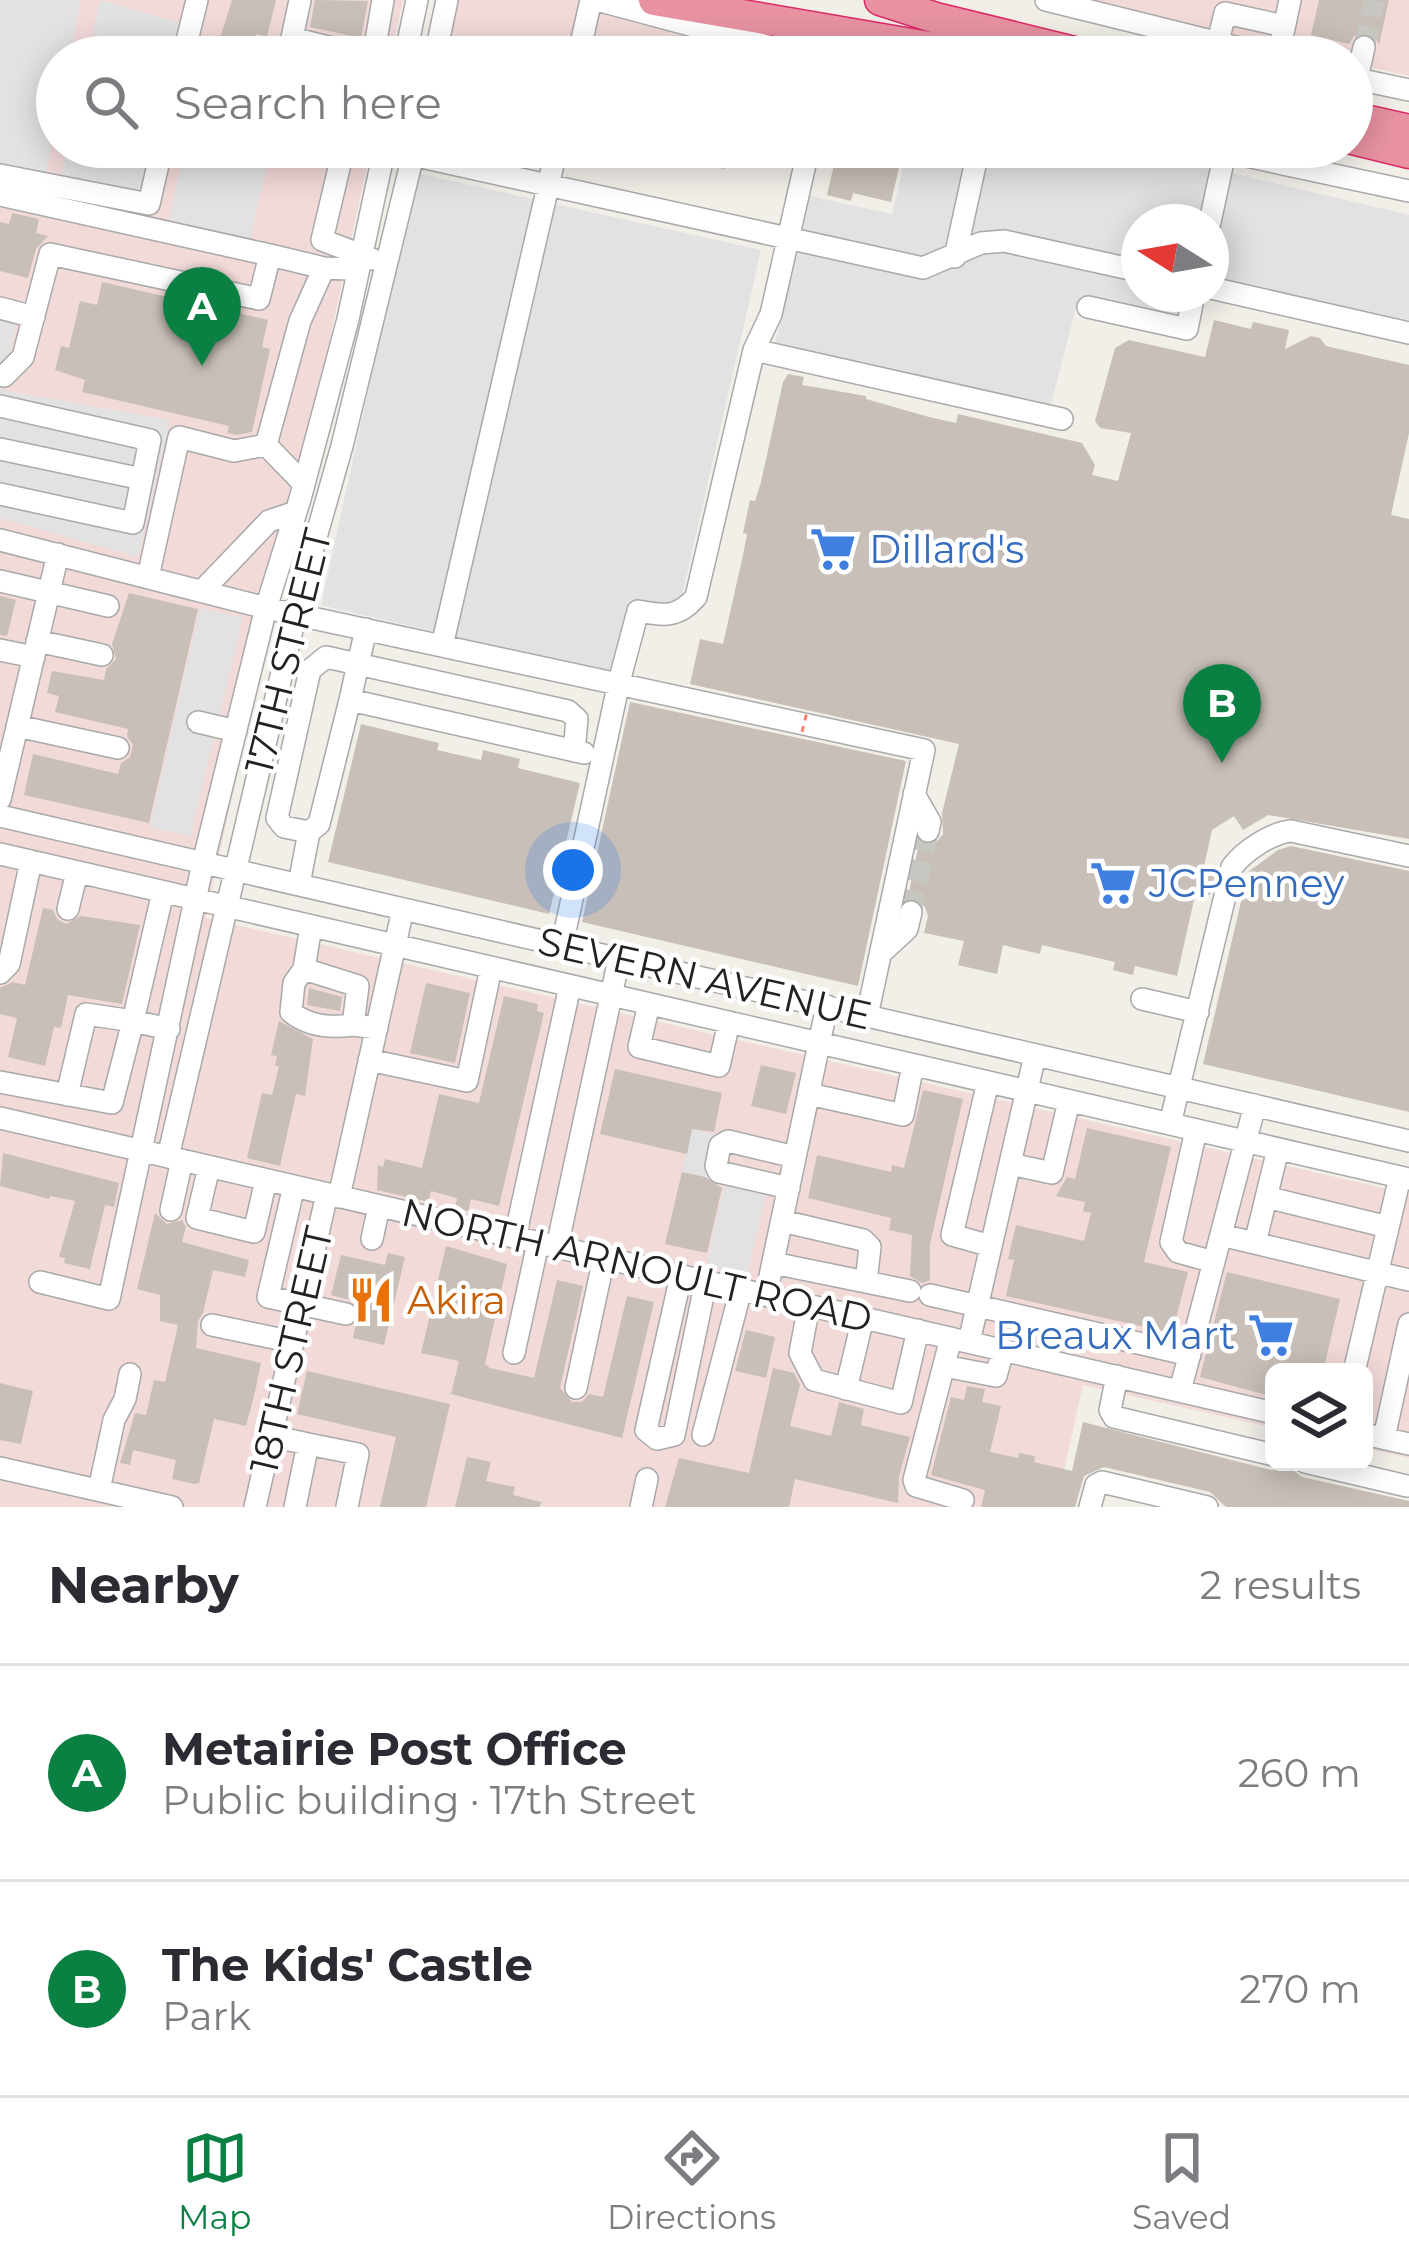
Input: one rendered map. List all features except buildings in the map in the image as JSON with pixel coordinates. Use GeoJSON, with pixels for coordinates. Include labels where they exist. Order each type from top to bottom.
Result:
{"type":"FeatureCollection","features":[{"type":"Feature","properties":{"kind":"highway"},"geometry":{"type":"LineString","coordinates":[[654,0],[864,36]]}},
{"type":"Feature","properties":{"kind":"highway"},"geometry":{"type":"LineString","coordinates":[[880,0],[1008,36]]}},
{"type":"Feature","properties":{"kind":"highway"},"geometry":{"type":"LineString","coordinates":[[1373,129],[1405,147]]}},
{"type":"Feature","properties":{"kind":"highway"},"geometry":{"type":"LineString","coordinates":[[1373,142],[1405,147]]}},
{"type":"Feature","properties":{"kind":"street"},"geometry":{"type":"LineString","coordinates":[[188,36],[197,0]]}},
{"type":"Feature","properties":{"kind":"street"},"geometry":{"type":"LineString","coordinates":[[292,36],[300,0]]}},
{"type":"Feature","properties":{"kind":"street"},"geometry":{"type":"LineString","coordinates":[[377,36],[383,0]]}},
{"type":"Feature","properties":{"kind":"street"},"geometry":{"type":"LineString","coordinates":[[408,36],[417,0]]}},
{"type":"Feature","properties":{"kind":"street"},"geometry":{"type":"LineString","coordinates":[[439,36],[447,0]]}},
{"type":"Feature","properties":{"kind":"street"},"geometry":{"type":"LineString","coordinates":[[584,36],[594,0],[730,36]]}},
{"type":"Feature","properties":{"kind":"street"},"geometry":{"type":"LineString","coordinates":[[1046,0],[1076,3],[1196,36]]}},
{"type":"Feature","properties":{"kind":"street"},"geometry":{"type":"LineString","coordinates":[[1282,36],[1290,0]]}},
{"type":"Feature","properties":{"kind":"street"},"geometry":{"type":"LineString","coordinates":[[1219,36],[1225,13],[1285,26]]}},
{"type":"Feature","properties":{"kind":"street"},"geometry":{"type":"LineString","coordinates":[[1373,81],[1409,88]]}},
{"type":"Feature","properties":{"kind":"street"},"geometry":{"type":"LineString","coordinates":[[0,175],[148,203],[157,168]]}},
{"type":"Feature","properties":{"kind":"street"},"geometry":{"type":"LineString","coordinates":[[339,168],[322,240],[387,263]]}},
{"type":"Feature","properties":{"kind":"street","name":"17TH STREET"},"geometry":{"type":"LineString","coordinates":[[40,1282],[109,1299],[203,863],[266,608],[304,484],[381,168]]}},
{"type":"Feature","properties":{"kind":"street","name":"17TH STREET"},"geometry":{"type":"LineString","coordinates":[[171,1210],[175,1159],[224,906],[411,168]]}},
{"type":"Feature","properties":{"kind":"street"},"geometry":{"type":"LineString","coordinates":[[480,168],[922,268],[981,243],[1004,241],[1121,267]]}},
{"type":"Feature","properties":{"kind":"street"},"geometry":{"type":"LineString","coordinates":[[442,646],[553,168]]}},
{"type":"Feature","properties":{"kind":"street"},"geometry":{"type":"LineString","coordinates":[[562,945],[576,905],[618,714],[619,682],[638,611],[666,616],[682,613],[696,597],[754,350],[771,314],[804,168]]}},
{"type":"Feature","properties":{"kind":"street"},"geometry":{"type":"LineString","coordinates":[[955,257],[975,168]]}},
{"type":"Feature","properties":{"kind":"street"},"geometry":{"type":"LineString","coordinates":[[1211,204],[1214,168]]}},
{"type":"Feature","properties":{"kind":"street"},"geometry":{"type":"LineString","coordinates":[[1303,168],[1409,191]]}},
{"type":"Feature","properties":{"kind":"street"},"geometry":{"type":"LineString","coordinates":[[0,195],[332,269],[349,269],[361,256]]}},
{"type":"Feature","properties":{"kind":"street"},"geometry":{"type":"LineString","coordinates":[[1,382],[23,357],[50,254],[259,298],[270,255]]}},
{"type":"Feature","properties":{"kind":"street"},"geometry":{"type":"LineString","coordinates":[[266,445],[300,321],[332,269]]}},
{"type":"Feature","properties":{"kind":"street"},"geometry":{"type":"LineString","coordinates":[[1229,292],[1409,334]]}},
{"type":"Feature","properties":{"kind":"street"},"geometry":{"type":"LineString","coordinates":[[1088,307],[1186,329],[1190,312]]}},
{"type":"Feature","properties":{"kind":"street"},"geometry":{"type":"LineString","coordinates":[[0,308],[34,316]]}},
{"type":"Feature","properties":{"kind":"street"},"geometry":{"type":"LineString","coordinates":[[754,350],[1062,419]]}},
{"type":"Feature","properties":{"kind":"street"},"geometry":{"type":"LineString","coordinates":[[0,406],[150,440],[133,523],[0,494]]}},
{"type":"Feature","properties":{"kind":"street"},"geometry":{"type":"LineString","coordinates":[[148,577],[179,437],[234,451],[266,445]]}},
{"type":"Feature","properties":{"kind":"street"},"geometry":{"type":"LineString","coordinates":[[266,445],[304,484]]}},
{"type":"Feature","properties":{"kind":"street"},"geometry":{"type":"LineString","coordinates":[[0,449],[142,479]]}},
{"type":"Feature","properties":{"kind":"street"},"geometry":{"type":"LineString","coordinates":[[202,591],[269,521],[296,512]]}},
{"type":"Feature","properties":{"kind":"street"},"geometry":{"type":"LineString","coordinates":[[0,540],[202,591],[225,605],[296,613],[924,750],[894,855],[867,1016]]}},
{"type":"Feature","properties":{"kind":"street"},"geometry":{"type":"LineString","coordinates":[[0,799],[13,709],[36,649],[58,554]]}},
{"type":"Feature","properties":{"kind":"street"},"geometry":{"type":"LineString","coordinates":[[0,581],[107,606]]}},
{"type":"Feature","properties":{"kind":"street"},"geometry":{"type":"LineString","coordinates":[[299,884],[309,832],[319,824],[366,629]]}},
{"type":"Feature","properties":{"kind":"street"},"geometry":{"type":"LineString","coordinates":[[0,650],[102,655]]}},
{"type":"Feature","properties":{"kind":"street"},"geometry":{"type":"LineString","coordinates":[[309,832],[284,827],[278,818],[310,670],[326,657],[568,710],[578,718],[574,751]]}},
{"type":"Feature","properties":{"kind":"street"},"geometry":{"type":"LineString","coordinates":[[350,700],[574,751],[607,754]]}},
{"type":"Feature","properties":{"kind":"street"},"geometry":{"type":"LineString","coordinates":[[13,709],[118,748]]}},
{"type":"Feature","properties":{"kind":"street"},"geometry":{"type":"LineString","coordinates":[[198,722],[236,731]]}},
{"type":"Feature","properties":{"kind":"street"},"geometry":{"type":"LineString","coordinates":[[909,796],[930,821],[928,831]]}},
{"type":"Feature","properties":{"kind":"street","name":"SEVERN AVENUE"},"geometry":{"type":"LineString","coordinates":[[0,816],[171,843],[203,863],[1409,1141]]}},
{"type":"Feature","properties":{"kind":"street"},"geometry":{"type":"LineString","coordinates":[[1170,1124],[1201,1036],[1198,1012],[1212,990],[1233,899],[1232,867],[1239,858],[1280,832],[1409,856]]}},
{"type":"Feature","properties":{"kind":"street","name":"SEVERN AVENUE"},"geometry":{"type":"LineString","coordinates":[[0,854],[1405,1178]]}},
{"type":"Feature","properties":{"kind":"street"},"geometry":{"type":"LineString","coordinates":[[0,973],[9,964],[31,861]]}},
{"type":"Feature","properties":{"kind":"street"},"geometry":{"type":"LineString","coordinates":[[68,909],[77,872]]}},
{"type":"Feature","properties":{"kind":"street"},"geometry":{"type":"LineString","coordinates":[[0,1082],[112,1103],[163,892]]}},
{"type":"Feature","properties":{"kind":"street","name":"18TH STREET"},"geometry":{"type":"LineString","coordinates":[[255,1507],[404,909]]}},
{"type":"Feature","properties":{"kind":"street"},"geometry":{"type":"LineString","coordinates":[[875,953],[907,929],[911,912]]}},
{"type":"Feature","properties":{"kind":"street"},"geometry":{"type":"LineString","coordinates":[[311,926],[304,969],[294,983],[291,1012],[299,1019],[336,1028],[377,1028]]}},
{"type":"Feature","properties":{"kind":"street"},"geometry":{"type":"LineString","coordinates":[[514,1353],[548,1245],[619,959]]}},
{"type":"Feature","properties":{"kind":"street"},"geometry":{"type":"LineString","coordinates":[[370,1060],[467,1081],[491,968]]}},
{"type":"Feature","properties":{"kind":"street"},"geometry":{"type":"LineString","coordinates":[[304,969],[358,986],[353,1025]]}},
{"type":"Feature","properties":{"kind":"street"},"geometry":{"type":"LineString","coordinates":[[515,1237],[569,986]]}},
{"type":"Feature","properties":{"kind":"street"},"geometry":{"type":"LineString","coordinates":[[1142,999],[1198,1012]]}},
{"type":"Feature","properties":{"kind":"street"},"geometry":{"type":"LineString","coordinates":[[649,1004],[639,1047],[719,1066],[729,1022]]}},
{"type":"Feature","properties":{"kind":"street"},"geometry":{"type":"LineString","coordinates":[[766,1295],[827,1006]]}},
{"type":"Feature","properties":{"kind":"street"},"geometry":{"type":"LineString","coordinates":[[67,1095],[86,1014],[169,1029]]}},
{"type":"Feature","properties":{"kind":"street"},"geometry":{"type":"LineString","coordinates":[[963,1500],[916,1486],[914,1480],[944,1366],[977,1306],[1035,1054]]}},
{"type":"Feature","properties":{"kind":"street"},"geometry":{"type":"LineString","coordinates":[[809,1094],[902,1115],[913,1065]]}},
{"type":"Feature","properties":{"kind":"street"},"geometry":{"type":"LineString","coordinates":[[988,1082],[952,1235],[991,1246]]}},
{"type":"Feature","properties":{"kind":"street"},"geometry":{"type":"LineString","coordinates":[[1010,1164],[1052,1173],[1069,1101]]}},
{"type":"Feature","properties":{"kind":"street"},"geometry":{"type":"LineString","coordinates":[[1180,1391],[1255,1105]]}},
{"type":"Feature","properties":{"kind":"street","name":"NORTH ARNOULT ROAD"},"geometry":{"type":"LineString","coordinates":[[0,1118],[1264,1410]]}},
{"type":"Feature","properties":{"kind":"street"},"geometry":{"type":"LineString","coordinates":[[1196,1130],[1171,1242],[1178,1252],[1214,1262]]}},
{"type":"Feature","properties":{"kind":"street"},"geometry":{"type":"LineString","coordinates":[[789,1188],[719,1172],[718,1157],[722,1143],[728,1141],[795,1157]]}},
{"type":"Feature","properties":{"kind":"street"},"geometry":{"type":"LineString","coordinates":[[1255,1243],[1278,1149]]}},
{"type":"Feature","properties":{"kind":"street"},"geometry":{"type":"LineString","coordinates":[[209,1167],[197,1218],[254,1232],[266,1180]]}},
{"type":"Feature","properties":{"kind":"street"},"geometry":{"type":"LineString","coordinates":[[1356,1363],[1388,1227],[1405,1178]]}},
{"type":"Feature","properties":{"kind":"street"},"geometry":{"type":"LineString","coordinates":[[294,1186],[268,1297],[346,1314]]}},
{"type":"Feature","properties":{"kind":"street"},"geometry":{"type":"LineString","coordinates":[[1266,1197],[1388,1227]]}},
{"type":"Feature","properties":{"kind":"street"},"geometry":{"type":"LineString","coordinates":[[372,1239],[379,1206]]}},
{"type":"Feature","properties":{"kind":"street"},"geometry":{"type":"LineString","coordinates":[[782,1221],[862,1240],[872,1258],[866,1282]]}},
{"type":"Feature","properties":{"kind":"street"},"geometry":{"type":"LineString","coordinates":[[1221,1235],[1409,1280]]}},
{"type":"Feature","properties":{"kind":"street"},"geometry":{"type":"LineString","coordinates":[[576,1388],[604,1258]]}},
{"type":"Feature","properties":{"kind":"street"},"geometry":{"type":"LineString","coordinates":[[773,1263],[1190,1355]]}},
{"type":"Feature","properties":{"kind":"street"},"geometry":{"type":"LineString","coordinates":[[681,1276],[646,1430],[657,1439],[674,1435],[699,1322],[725,1282]]}},
{"type":"Feature","properties":{"kind":"street"},"geometry":{"type":"LineString","coordinates":[[703,1435],[725,1282]]}},
{"type":"Feature","properties":{"kind":"street"},"geometry":{"type":"LineString","coordinates":[[809,1305],[800,1353],[814,1380],[901,1402],[918,1330]]}},
{"type":"Feature","properties":{"kind":"street"},"geometry":{"type":"LineString","coordinates":[[672,1317],[699,1322]]}},
{"type":"Feature","properties":{"kind":"street"},"geometry":{"type":"LineString","coordinates":[[846,1389],[863,1318]]}},
{"type":"Feature","properties":{"kind":"street"},"geometry":{"type":"LineString","coordinates":[[212,1324],[293,1342]]}},
{"type":"Feature","properties":{"kind":"street"},"geometry":{"type":"LineString","coordinates":[[1409,1324],[1374,1436],[1409,1444]]}},
{"type":"Feature","properties":{"kind":"street"},"geometry":{"type":"LineString","coordinates":[[944,1366],[996,1376],[1004,1350]]}},
{"type":"Feature","properties":{"kind":"street"},"geometry":{"type":"LineString","coordinates":[[103,1496],[114,1420],[130,1374]]}},
{"type":"Feature","properties":{"kind":"street"},"geometry":{"type":"LineString","coordinates":[[1118,1376],[1109,1410],[1114,1417],[1265,1453]]}},
{"type":"Feature","properties":{"kind":"street"},"geometry":{"type":"LineString","coordinates":[[1246,1448],[1264,1410]]}},
{"type":"Feature","properties":{"kind":"street"},"geometry":{"type":"LineString","coordinates":[[271,1436],[358,1454],[347,1507]]}},
{"type":"Feature","properties":{"kind":"street"},"geometry":{"type":"LineString","coordinates":[[295,1507],[308,1444]]}},
{"type":"Feature","properties":{"kind":"street"},"geometry":{"type":"LineString","coordinates":[[0,1468],[103,1496],[172,1507]]}},
{"type":"Feature","properties":{"kind":"street"},"geometry":{"type":"LineString","coordinates":[[1343,1471],[1407,1486]]}},
{"type":"Feature","properties":{"kind":"street"},"geometry":{"type":"LineString","coordinates":[[641,1507],[647,1479]]}},
{"type":"Feature","properties":{"kind":"street"},"geometry":{"type":"LineString","coordinates":[[1090,1507],[1096,1485],[1102,1482],[1207,1507]]}},
{"type":"Feature","properties":{"kind":"path"},"geometry":{"type":"LineString","coordinates":[[802,732],[807,712]]}},
{"type":"Feature","properties":{"kind":"shaded area"},"geometry":{"type":"Polygon","coordinates":[[[0,0],[403,0],[395,36],[36,36],[36,168],[367,168],[206,918],[1409,1194],[1409,1458],[1373,1450],[1373,1363],[1265,1363],[1265,1426],[1083,1385],[1056,1507],[0,1507],[0,0]]]}},
{"type":"Feature","properties":{"kind":"shaded area"},"geometry":{"type":"Polygon","coordinates":[[[0,0],[81,0],[73,36],[36,36],[36,168],[47,168],[44,183],[0,177],[0,0]]]}},
{"type":"Feature","properties":{"kind":"shaded area"},"geometry":{"type":"Polygon","coordinates":[[[100,0],[184,24],[181,36],[92,36],[100,0]]]}},
{"type":"Feature","properties":{"kind":"shaded area"},"geometry":{"type":"Polygon","coordinates":[[[446,0],[588,0],[728,36],[437,36],[446,0]]]}},
{"type":"Feature","properties":{"kind":"shaded area"},"geometry":{"type":"Polygon","coordinates":[[[1075,0],[1409,0],[1409,76],[1373,68],[1373,36],[1234,36],[1075,0]]]}},
{"type":"Feature","properties":{"kind":"shaded area"},"geometry":{"type":"Polygon","coordinates":[[[63,168],[156,168],[147,212],[59,186],[63,168]]]}},
{"type":"Feature","properties":{"kind":"shaded area"},"geometry":{"type":"Polygon","coordinates":[[[180,168],[266,168],[249,243],[169,219],[180,168]]]}},
{"type":"Feature","properties":{"kind":"shaded area"},"geometry":{"type":"Polygon","coordinates":[[[903,168],[963,168],[946,249],[920,258],[802,233],[810,196],[892,214],[903,168]]]}},
{"type":"Feature","properties":{"kind":"shaded area"},"geometry":{"type":"Polygon","coordinates":[[[982,168],[1211,168],[1409,215],[1409,320],[1229,281],[1229,204],[1121,204],[1121,308],[1078,299],[1050,408],[775,344],[797,249],[915,276],[960,267],[982,168]]]}},
{"type":"Feature","properties":{"kind":"shaded area"},"geometry":{"type":"Polygon","coordinates":[[[416,173],[761,250],[676,622],[626,608],[610,673],[321,605],[416,173]]]}},
{"type":"Feature","properties":{"kind":"shaded area"},"geometry":{"type":"Polygon","coordinates":[[[1140,312],[1185,312],[1183,321],[1140,312]]]}},
{"type":"Feature","properties":{"kind":"shaded area"},"geometry":{"type":"Polygon","coordinates":[[[0,321],[16,324],[2,390],[170,420],[138,557],[0,518],[0,321]]]}},
{"type":"Feature","properties":{"kind":"shaded area"},"geometry":{"type":"Polygon","coordinates":[[[200,608],[243,618],[190,836],[150,827],[200,608]]]}},
{"type":"Feature","properties":{"kind":"shaded area"},"geometry":{"type":"Polygon","coordinates":[[[692,1129],[718,1135],[708,1178],[682,1172],[692,1129]]]}},
{"type":"Feature","properties":{"kind":"shaded area"},"geometry":{"type":"Polygon","coordinates":[[[725,1183],[766,1192],[747,1276],[706,1267],[725,1183]]]}},
{"type":"Feature","properties":{"kind":"tunnel"},"geometry":{"type":"LineString","coordinates":[[1366,36],[1374,0]]}},
{"type":"Feature","properties":{"kind":"tunnel"},"geometry":{"type":"LineString","coordinates":[[911,912],[928,831]]}},
{"type":"Feature","properties":{"kind":"place","name":"Metairie Post Office"},"geometry":{"type":"Point","coordinates":[202,366]}},
{"type":"Feature","properties":{"kind":"place","name":"Dillard's"},"geometry":{"type":"Point","coordinates":[833,549]}},
{"type":"Feature","properties":{"kind":"place","name":"The Kids' Castle"},"geometry":{"type":"Point","coordinates":[1222,763]}},
{"type":"Feature","properties":{"kind":"place","name":"JCPenney"},"geometry":{"type":"Point","coordinates":[1113,883]}},
{"type":"Feature","properties":{"kind":"place","name":"Akira"},"geometry":{"type":"Point","coordinates":[371,1300]}},
{"type":"Feature","properties":{"kind":"place","name":"Breaux Mart"},"geometry":{"type":"Point","coordinates":[1271,1335]}}]}
